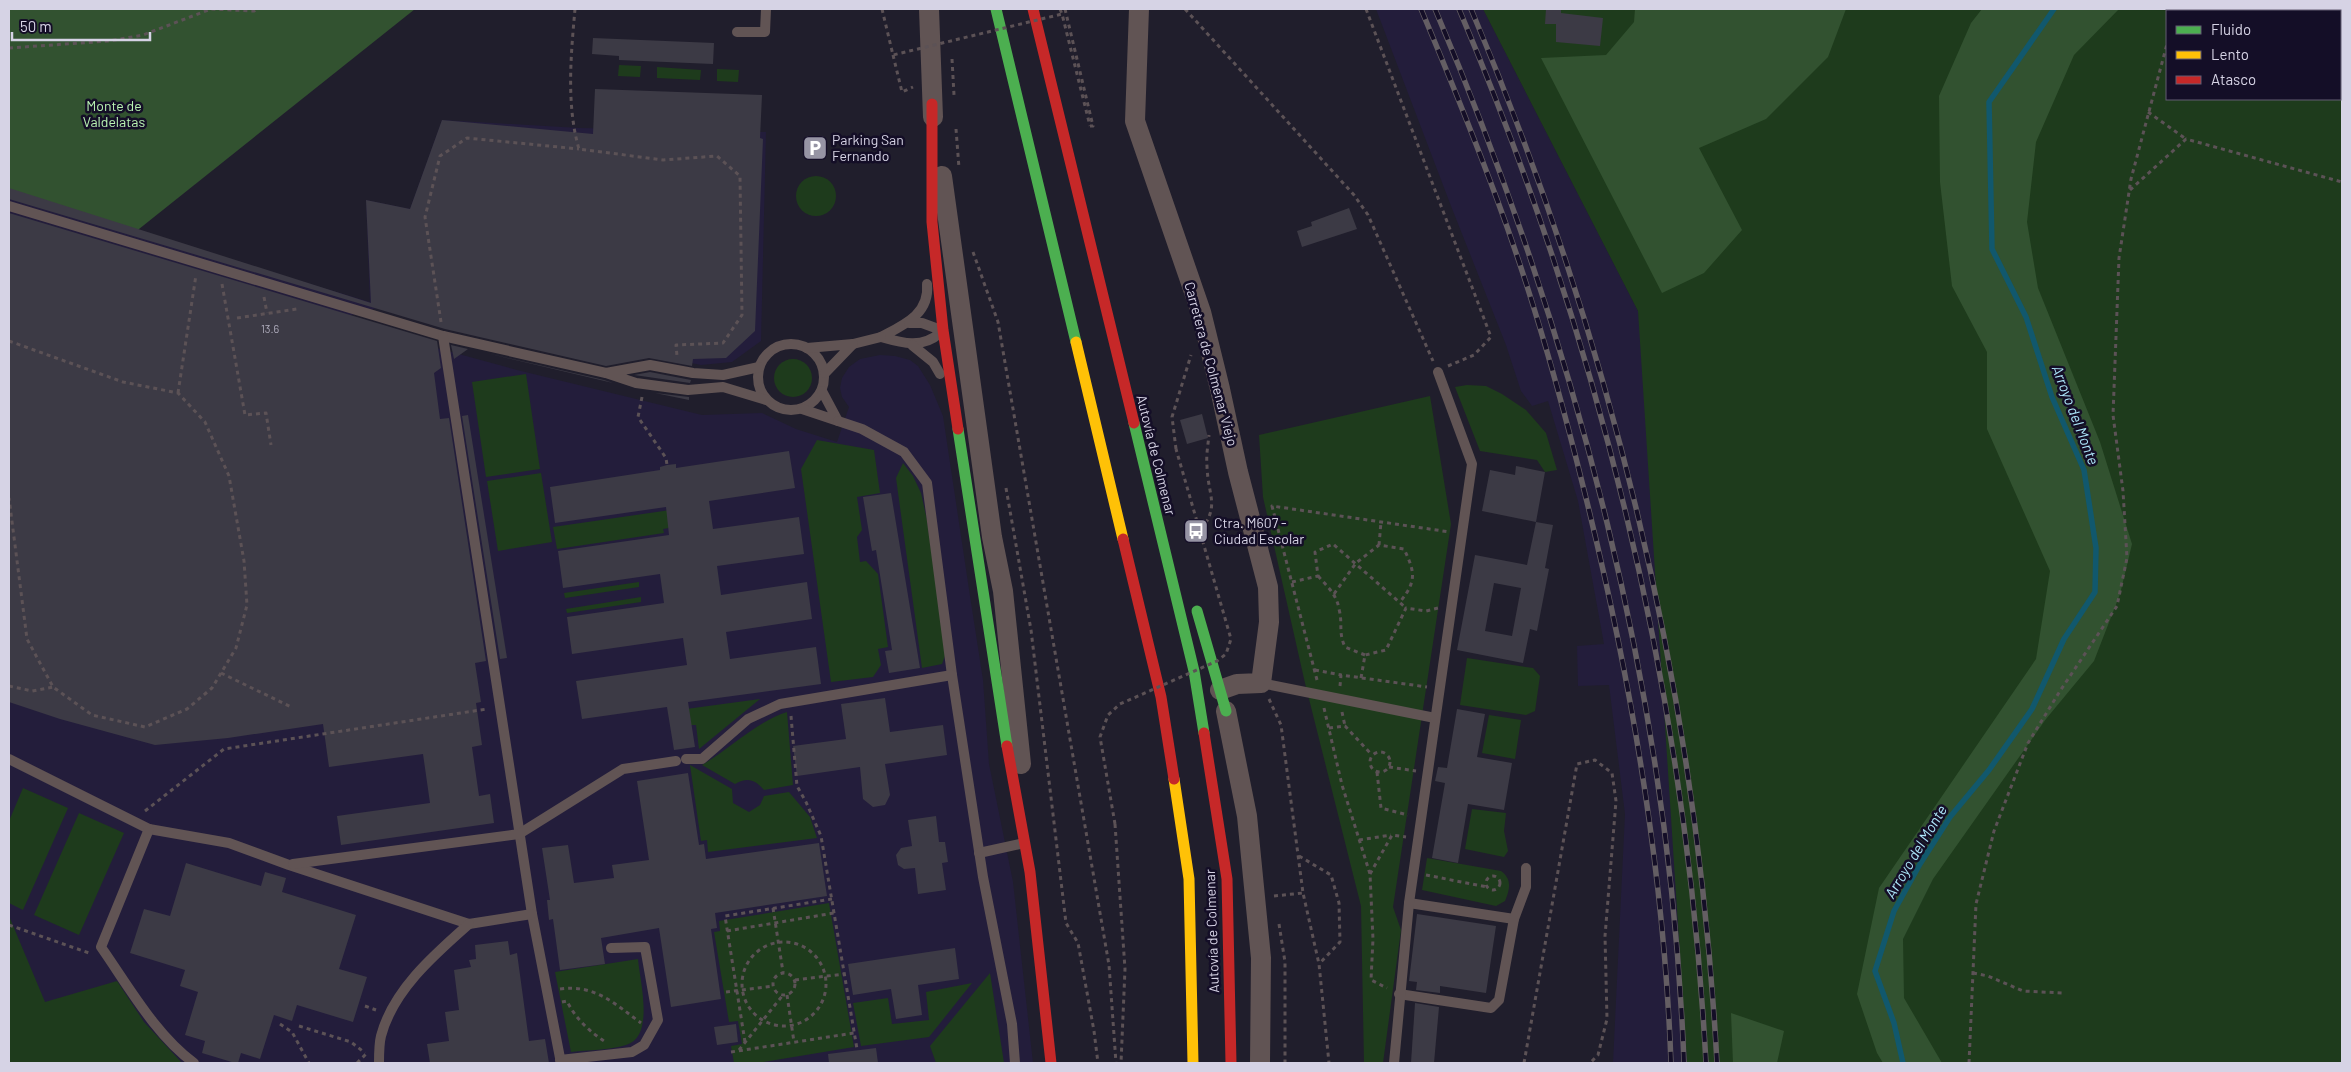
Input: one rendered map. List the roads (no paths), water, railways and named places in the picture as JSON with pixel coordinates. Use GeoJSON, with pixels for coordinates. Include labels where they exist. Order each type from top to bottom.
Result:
{"type":"FeatureCollection","features":[{"type":"Feature","properties":{"kind":"main road","name":"Autovía de Colmenar"},"geometry":{"type":"LineString","coordinates":[[996,9],[1161,697],[1189,880],[1194,1063]]}},
{"type":"Feature","properties":{"kind":"main road","name":"Autovía de Colmenar"},"geometry":{"type":"LineString","coordinates":[[1034,9],[1103,302],[1194,671],[1227,879],[1231,1063]]}},
{"type":"Feature","properties":{"kind":"main road"},"geometry":{"type":"LineString","coordinates":[[932,104],[932,222],[943,330],[1009,759],[1027,842],[1051,1063]]}},
{"type":"Feature","properties":{"kind":"main road"},"geometry":{"type":"LineString","coordinates":[[1103,302],[1167,507]]}},
{"type":"Feature","properties":{"kind":"main road"},"geometry":{"type":"LineString","coordinates":[[1194,601],[1226,711]]}},
{"type":"Feature","properties":{"kind":"street"},"geometry":{"type":"LineString","coordinates":[[929,9],[932,104],[940,213],[952,311]]}},
{"type":"Feature","properties":{"kind":"street","name":"Carretera de Colmenar Viejo"},"geometry":{"type":"LineString","coordinates":[[1139,9],[1135,121],[1200,312],[1220,389],[1238,472],[1268,587],[1268,622],[1261,683]]}},
{"type":"Feature","properties":{"kind":"street"},"geometry":{"type":"LineString","coordinates":[[932,104],[992,538],[1003,591],[1021,747],[1022,812]]}},
{"type":"Feature","properties":{"kind":"street"},"geometry":{"type":"LineString","coordinates":[[958,352],[978,501],[992,538]]}},
{"type":"Feature","properties":{"kind":"street"},"geometry":{"type":"LineString","coordinates":[[1220,690],[1237,684],[1261,683]]}},
{"type":"Feature","properties":{"kind":"street"},"geometry":{"type":"LineString","coordinates":[[1226,711],[1247,816],[1261,958],[1260,1063]]}},
{"type":"Feature","properties":{"kind":"lane"},"geometry":{"type":"LineString","coordinates":[[737,32],[765,32],[766,9]]}},
{"type":"Feature","properties":{"kind":"lane"},"geometry":{"type":"LineString","coordinates":[[9,206],[443,336],[606,373],[644,384],[688,390],[723,387],[766,400],[779,408],[790,411],[802,409],[812,404],[822,391],[824,373],[816,355],[807,348],[796,344],[784,345],[774,349],[765,357],[760,367],[758,378],[760,390],[766,400]]}},
{"type":"Feature","properties":{"kind":"lane"},"geometry":{"type":"LineString","coordinates":[[807,348],[853,344],[881,337],[909,323],[919,314],[928,290],[924,239],[932,222]]}},
{"type":"Feature","properties":{"kind":"lane"},"geometry":{"type":"LineString","coordinates":[[912,345],[934,338],[943,330],[952,311]]}},
{"type":"Feature","properties":{"kind":"lane"},"geometry":{"type":"LineString","coordinates":[[909,323],[922,323],[943,330],[958,352]]}},
{"type":"Feature","properties":{"kind":"lane"},"geometry":{"type":"LineString","coordinates":[[443,336],[498,707],[532,914],[560,1062],[632,1052],[644,1045],[658,1020],[645,947],[611,948]]}},
{"type":"Feature","properties":{"kind":"lane"},"geometry":{"type":"LineString","coordinates":[[881,337],[912,345],[933,362],[953,397]]}},
{"type":"Feature","properties":{"kind":"lane"},"geometry":{"type":"LineString","coordinates":[[824,373],[853,344]]}},
{"type":"Feature","properties":{"kind":"lane"},"geometry":{"type":"LineString","coordinates":[[606,373],[650,365],[723,375],[760,367]]}},
{"type":"Feature","properties":{"kind":"lane"},"geometry":{"type":"LineString","coordinates":[[1394,1063],[1408,903],[1472,464],[1438,372]]}},
{"type":"Feature","properties":{"kind":"lane"},"geometry":{"type":"LineString","coordinates":[[822,391],[838,421]]}},
{"type":"Feature","properties":{"kind":"lane"},"geometry":{"type":"LineString","coordinates":[[802,409],[862,429],[904,452],[927,483],[952,675],[979,853],[1012,1024],[1015,1063]]}},
{"type":"Feature","properties":{"kind":"lane"},"geometry":{"type":"LineString","coordinates":[[289,865],[519,834],[623,769],[681,760],[702,759],[748,719],[780,704],[952,675]]}},
{"type":"Feature","properties":{"kind":"lane"},"geometry":{"type":"LineString","coordinates":[[1261,683],[1435,718]]}},
{"type":"Feature","properties":{"kind":"lane"},"geometry":{"type":"LineString","coordinates":[[9,759],[150,830],[229,843],[289,865],[469,924],[532,914]]}},
{"type":"Feature","properties":{"kind":"lane"},"geometry":{"type":"LineString","coordinates":[[150,830],[101,947],[161,1031],[180,1052],[194,1063]]}},
{"type":"Feature","properties":{"kind":"lane"},"geometry":{"type":"LineString","coordinates":[[979,853],[1027,842]]}},
{"type":"Feature","properties":{"kind":"lane"},"geometry":{"type":"LineString","coordinates":[[1399,994],[1491,1008],[1499,1000],[1514,918],[1526,887],[1526,868]]}},
{"type":"Feature","properties":{"kind":"lane"},"geometry":{"type":"LineString","coordinates":[[1408,903],[1514,918]]}},
{"type":"Feature","properties":{"kind":"lane"},"geometry":{"type":"LineString","coordinates":[[379,1063],[381,1036],[389,1016],[408,984],[447,943],[469,924]]}},
{"type":"Feature","properties":{"kind":"waterway","name":"Arroyo del Monte"},"geometry":{"type":"LineString","coordinates":[[1903,1063],[1894,1023],[1875,971],[1894,911],[1920,864],[1950,817],[1989,770],[2032,709],[2064,639],[2095,592],[2096,548],[2084,470],[2052,397],[2026,317],[1992,249],[1989,102],[2054,9]]}},
{"type":"Feature","properties":{"kind":"railway"},"geometry":{"type":"LineString","coordinates":[[1421,9],[1480,153],[1523,273],[1565,417],[1601,561],[1630,703],[1653,846],[1661,918],[1671,1063]]}},
{"type":"Feature","properties":{"kind":"railway"},"geometry":{"type":"LineString","coordinates":[[1435,9],[1486,135],[1532,263],[1572,393],[1608,525],[1637,658],[1659,792],[1675,927],[1684,1063]]}},
{"type":"Feature","properties":{"kind":"railway"},"geometry":{"type":"LineString","coordinates":[[1459,9],[1510,136],[1555,264],[1595,394],[1629,525],[1657,658],[1679,791],[1696,926],[1706,1063]]}},
{"type":"Feature","properties":{"kind":"railway"},"geometry":{"type":"LineString","coordinates":[[1471,9],[1522,136],[1567,265],[1606,394],[1640,526],[1668,658],[1690,792],[1707,927],[1717,1063]]}},
{"type":"Feature","properties":{"kind":"place","name":"Parking San Fernando"},"geometry":{"type":"Point","coordinates":[815,148]}},
{"type":"Feature","properties":{"kind":"place","name":"Ctra. M607 - Ciudad Escolar"},"geometry":{"type":"Point","coordinates":[1196,531]}},
{"type":"Feature","properties":{"kind":"park label","name":"Monte de Valdelatas"},"geometry":{"type":"Point","coordinates":[114,114]}}]}
